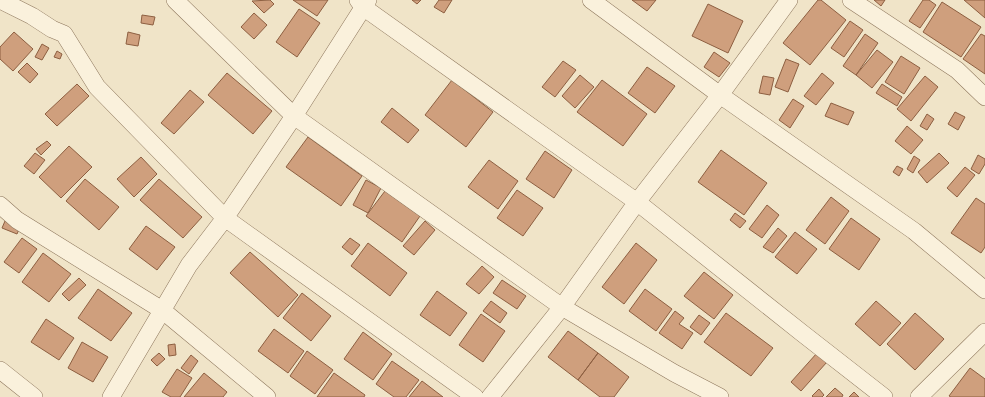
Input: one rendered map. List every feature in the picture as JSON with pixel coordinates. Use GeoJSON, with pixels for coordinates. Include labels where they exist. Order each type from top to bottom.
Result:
{"type":"FeatureCollection","features":[{"type":"Feature","properties":{"kind":"street"},"geometry":{"type":"LineString","coordinates":[[0,0],[32,16],[52,29],[64,34],[97,86],[226,218],[475,397]]}},
{"type":"Feature","properties":{"kind":"street"},"geometry":{"type":"LineString","coordinates":[[175,0],[294,116],[562,307],[674,373],[720,397]]}},
{"type":"Feature","properties":{"kind":"street"},"geometry":{"type":"LineString","coordinates":[[591,0],[720,95],[914,231],[985,290]]}},
{"type":"Feature","properties":{"kind":"street"},"geometry":{"type":"LineString","coordinates":[[490,397],[562,307],[637,202],[720,95],[789,0]]}},
{"type":"Feature","properties":{"kind":"street"},"geometry":{"type":"LineString","coordinates":[[850,0],[957,70],[985,97]]}},
{"type":"Feature","properties":{"kind":"street"},"geometry":{"type":"LineString","coordinates":[[111,397],[189,265],[226,218],[294,116],[363,2],[637,202],[884,397]]}},
{"type":"Feature","properties":{"kind":"street"},"geometry":{"type":"LineString","coordinates":[[0,205],[17,220],[162,310],[267,397]]}},
{"type":"Feature","properties":{"kind":"street"},"geometry":{"type":"LineString","coordinates":[[919,397],[985,332]]}},
{"type":"Feature","properties":{"kind":"street"},"geometry":{"type":"LineString","coordinates":[[0,370],[34,397]]}},
{"type":"Feature","properties":{"kind":"building"},"geometry":{"type":"Polygon","coordinates":[[[270,0],[274,4],[264,13],[252,1],[270,0]]]}},
{"type":"Feature","properties":{"kind":"building"},"geometry":{"type":"Polygon","coordinates":[[[293,0],[328,0],[317,16],[293,0]]]}},
{"type":"Feature","properties":{"kind":"building"},"geometry":{"type":"Polygon","coordinates":[[[412,0],[421,0],[417,4],[412,0]]]}},
{"type":"Feature","properties":{"kind":"building"},"geometry":{"type":"Polygon","coordinates":[[[439,0],[452,0],[444,13],[434,7],[439,0]]]}},
{"type":"Feature","properties":{"kind":"building"},"geometry":{"type":"Polygon","coordinates":[[[632,0],[656,0],[647,11],[632,0]]]}},
{"type":"Feature","properties":{"kind":"building"},"geometry":{"type":"Polygon","coordinates":[[[818,0],[821,0],[846,20],[810,65],[783,43],[818,0]]]}},
{"type":"Feature","properties":{"kind":"building"},"geometry":{"type":"Polygon","coordinates":[[[874,0],[885,0],[881,6],[874,0]]]}},
{"type":"Feature","properties":{"kind":"building"},"geometry":{"type":"Polygon","coordinates":[[[923,0],[929,0],[936,5],[920,28],[909,21],[923,0]]]}},
{"type":"Feature","properties":{"kind":"building"},"geometry":{"type":"Polygon","coordinates":[[[964,0],[985,0],[985,18],[964,0]]]}},
{"type":"Feature","properties":{"kind":"building"},"geometry":{"type":"Polygon","coordinates":[[[942,2],[981,27],[961,57],[923,32],[942,2]]]}},
{"type":"Feature","properties":{"kind":"building"},"geometry":{"type":"Polygon","coordinates":[[[708,4],[743,21],[728,53],[692,36],[708,4]]]}},
{"type":"Feature","properties":{"kind":"building"},"geometry":{"type":"Polygon","coordinates":[[[299,9],[320,23],[297,57],[276,42],[299,9]]]}},
{"type":"Feature","properties":{"kind":"building"},"geometry":{"type":"Polygon","coordinates":[[[254,13],[267,25],[254,39],[241,27],[254,13]]]}},
{"type":"Feature","properties":{"kind":"building"},"geometry":{"type":"Polygon","coordinates":[[[142,15],[155,17],[153,25],[141,23],[142,15]]]}},
{"type":"Feature","properties":{"kind":"building"},"geometry":{"type":"Polygon","coordinates":[[[850,21],[863,30],[844,57],[831,48],[850,21]]]}},
{"type":"Feature","properties":{"kind":"building"},"geometry":{"type":"Polygon","coordinates":[[[14,32],[33,49],[13,71],[0,59],[0,47],[14,32]]]}},
{"type":"Feature","properties":{"kind":"building"},"geometry":{"type":"Polygon","coordinates":[[[128,32],[140,35],[138,46],[126,44],[128,32]]]}},
{"type":"Feature","properties":{"kind":"building"},"geometry":{"type":"Polygon","coordinates":[[[865,34],[878,43],[856,75],[843,66],[865,34]]]}},
{"type":"Feature","properties":{"kind":"building"},"geometry":{"type":"Polygon","coordinates":[[[981,34],[985,36],[985,74],[963,59],[981,34]]]}},
{"type":"Feature","properties":{"kind":"building"},"geometry":{"type":"Polygon","coordinates":[[[42,44],[49,48],[42,60],[35,57],[42,44]]]}},
{"type":"Feature","properties":{"kind":"building"},"geometry":{"type":"Polygon","coordinates":[[[877,50],[893,62],[872,88],[856,75],[877,50]]]}},
{"type":"Feature","properties":{"kind":"building"},"geometry":{"type":"Polygon","coordinates":[[[57,51],[62,54],[60,59],[54,57],[57,51]]]}},
{"type":"Feature","properties":{"kind":"building"},"geometry":{"type":"Polygon","coordinates":[[[714,52],[730,63],[719,77],[704,67],[714,52]]]}},
{"type":"Feature","properties":{"kind":"building"},"geometry":{"type":"Polygon","coordinates":[[[901,56],[920,68],[904,94],[885,82],[901,56]]]}},
{"type":"Feature","properties":{"kind":"building"},"geometry":{"type":"Polygon","coordinates":[[[786,59],[799,64],[788,92],[775,87],[786,59]]]}},
{"type":"Feature","properties":{"kind":"building"},"geometry":{"type":"Polygon","coordinates":[[[563,61],[576,70],[555,97],[542,87],[563,61]]]}},
{"type":"Feature","properties":{"kind":"building"},"geometry":{"type":"Polygon","coordinates":[[[27,63],[38,74],[30,83],[18,72],[27,63]]]}},
{"type":"Feature","properties":{"kind":"building"},"geometry":{"type":"Polygon","coordinates":[[[647,67],[675,86],[655,113],[628,93],[647,67]]]}},
{"type":"Feature","properties":{"kind":"building"},"geometry":{"type":"Polygon","coordinates":[[[227,73],[272,111],[253,134],[208,95],[227,73]]]}},
{"type":"Feature","properties":{"kind":"building"},"geometry":{"type":"Polygon","coordinates":[[[822,73],[834,83],[816,105],[804,96],[822,73]]]}},
{"type":"Feature","properties":{"kind":"building"},"geometry":{"type":"Polygon","coordinates":[[[580,75],[594,87],[575,108],[562,96],[580,75]]]}},
{"type":"Feature","properties":{"kind":"building"},"geometry":{"type":"Polygon","coordinates":[[[763,76],[774,78],[770,95],[759,93],[763,76]]]}},
{"type":"Feature","properties":{"kind":"building"},"geometry":{"type":"Polygon","coordinates":[[[925,76],[938,87],[911,121],[897,109],[925,76]]]}},
{"type":"Feature","properties":{"kind":"building"},"geometry":{"type":"Polygon","coordinates":[[[452,80],[493,112],[466,147],[425,115],[452,80]]]}},
{"type":"Feature","properties":{"kind":"building"},"geometry":{"type":"Polygon","coordinates":[[[602,80],[647,114],[623,146],[577,112],[602,80]]]}},
{"type":"Feature","properties":{"kind":"building"},"geometry":{"type":"Polygon","coordinates":[[[77,84],[89,96],[57,126],[45,114],[77,84]]]}},
{"type":"Feature","properties":{"kind":"building"},"geometry":{"type":"Polygon","coordinates":[[[882,84],[902,97],[897,106],[876,93],[882,84]]]}},
{"type":"Feature","properties":{"kind":"building"},"geometry":{"type":"Polygon","coordinates":[[[190,90],[204,102],[174,134],[161,123],[190,90]]]}},
{"type":"Feature","properties":{"kind":"building"},"geometry":{"type":"Polygon","coordinates":[[[793,99],[804,106],[790,128],[779,120],[793,99]]]}},
{"type":"Feature","properties":{"kind":"building"},"geometry":{"type":"Polygon","coordinates":[[[831,103],[854,112],[848,125],[825,116],[831,103]]]}},
{"type":"Feature","properties":{"kind":"building"},"geometry":{"type":"Polygon","coordinates":[[[392,108],[419,130],[408,143],[381,122],[392,108]]]}},
{"type":"Feature","properties":{"kind":"building"},"geometry":{"type":"Polygon","coordinates":[[[955,112],[965,117],[958,130],[948,124],[955,112]]]}},
{"type":"Feature","properties":{"kind":"building"},"geometry":{"type":"Polygon","coordinates":[[[927,114],[934,119],[927,130],[920,126],[927,114]]]}},
{"type":"Feature","properties":{"kind":"building"},"geometry":{"type":"Polygon","coordinates":[[[907,126],[923,140],[911,154],[895,141],[907,126]]]}},
{"type":"Feature","properties":{"kind":"building"},"geometry":{"type":"Polygon","coordinates":[[[308,137],[362,176],[341,206],[286,167],[308,137]]]}},
{"type":"Feature","properties":{"kind":"building"},"geometry":{"type":"Polygon","coordinates":[[[47,141],[51,145],[41,155],[36,149],[47,141]]]}},
{"type":"Feature","properties":{"kind":"building"},"geometry":{"type":"Polygon","coordinates":[[[69,146],[92,167],[61,198],[39,177],[69,146]]]}},
{"type":"Feature","properties":{"kind":"building"},"geometry":{"type":"Polygon","coordinates":[[[721,150],[767,183],[744,215],[698,182],[721,150]]]}},
{"type":"Feature","properties":{"kind":"building"},"geometry":{"type":"Polygon","coordinates":[[[545,151],[572,170],[554,198],[526,179],[545,151]]]}},
{"type":"Feature","properties":{"kind":"building"},"geometry":{"type":"Polygon","coordinates":[[[35,153],[45,160],[34,174],[24,166],[35,153]]]}},
{"type":"Feature","properties":{"kind":"building"},"geometry":{"type":"Polygon","coordinates":[[[939,153],[949,163],[927,183],[918,172],[939,153]]]}},
{"type":"Feature","properties":{"kind":"building"},"geometry":{"type":"Polygon","coordinates":[[[978,155],[985,159],[985,164],[979,174],[971,169],[978,155]]]}},
{"type":"Feature","properties":{"kind":"building"},"geometry":{"type":"Polygon","coordinates":[[[914,156],[920,160],[913,173],[907,169],[914,156]]]}},
{"type":"Feature","properties":{"kind":"building"},"geometry":{"type":"Polygon","coordinates":[[[141,157],[157,174],[134,197],[117,179],[141,157]]]}},
{"type":"Feature","properties":{"kind":"building"},"geometry":{"type":"Polygon","coordinates":[[[489,160],[518,181],[498,209],[468,187],[489,160]]]}},
{"type":"Feature","properties":{"kind":"building"},"geometry":{"type":"Polygon","coordinates":[[[897,166],[903,169],[899,176],[893,172],[897,166]]]}},
{"type":"Feature","properties":{"kind":"building"},"geometry":{"type":"Polygon","coordinates":[[[965,167],[975,175],[957,197],[947,188],[965,167]]]}},
{"type":"Feature","properties":{"kind":"building"},"geometry":{"type":"Polygon","coordinates":[[[85,179],[119,207],[99,230],[66,201],[85,179]]]}},
{"type":"Feature","properties":{"kind":"building"},"geometry":{"type":"Polygon","coordinates":[[[159,179],[202,217],[183,238],[140,200],[159,179]]]}},
{"type":"Feature","properties":{"kind":"building"},"geometry":{"type":"Polygon","coordinates":[[[366,180],[381,188],[368,213],[353,205],[366,180]]]}},
{"type":"Feature","properties":{"kind":"building"},"geometry":{"type":"Polygon","coordinates":[[[517,190],[543,208],[523,236],[497,218],[517,190]]]}},
{"type":"Feature","properties":{"kind":"building"},"geometry":{"type":"Polygon","coordinates":[[[385,191],[420,216],[402,242],[366,216],[385,191]]]}},
{"type":"Feature","properties":{"kind":"building"},"geometry":{"type":"Polygon","coordinates":[[[831,197],[849,211],[825,244],[806,230],[831,197]]]}},
{"type":"Feature","properties":{"kind":"building"},"geometry":{"type":"Polygon","coordinates":[[[976,198],[985,204],[985,247],[981,253],[951,233],[976,198]]]}},
{"type":"Feature","properties":{"kind":"building"},"geometry":{"type":"Polygon","coordinates":[[[767,205],[779,215],[762,238],[749,229],[767,205]]]}},
{"type":"Feature","properties":{"kind":"building"},"geometry":{"type":"Polygon","coordinates":[[[735,213],[746,221],[740,228],[730,220],[735,213]]]}},
{"type":"Feature","properties":{"kind":"building"},"geometry":{"type":"Polygon","coordinates":[[[851,218],[880,239],[859,270],[829,249],[851,218]]]}},
{"type":"Feature","properties":{"kind":"building"},"geometry":{"type":"Polygon","coordinates":[[[5,221],[20,227],[17,234],[2,228],[5,221]]]}},
{"type":"Feature","properties":{"kind":"building"},"geometry":{"type":"Polygon","coordinates":[[[425,221],[435,230],[414,255],[403,246],[425,221]]]}},
{"type":"Feature","properties":{"kind":"building"},"geometry":{"type":"Polygon","coordinates":[[[146,226],[175,247],[157,270],[129,249],[146,226]]]}},
{"type":"Feature","properties":{"kind":"building"},"geometry":{"type":"Polygon","coordinates":[[[778,228],[787,236],[773,253],[763,247],[778,228]]]}},
{"type":"Feature","properties":{"kind":"building"},"geometry":{"type":"Polygon","coordinates":[[[795,232],[817,249],[797,274],[775,257],[795,232]]]}},
{"type":"Feature","properties":{"kind":"building"},"geometry":{"type":"Polygon","coordinates":[[[22,238],[37,249],[19,273],[4,262],[22,238]]]}},
{"type":"Feature","properties":{"kind":"building"},"geometry":{"type":"Polygon","coordinates":[[[350,238],[360,245],[352,255],[342,247],[350,238]]]}},
{"type":"Feature","properties":{"kind":"building"},"geometry":{"type":"Polygon","coordinates":[[[368,243],[407,273],[390,296],[351,266],[368,243]]]}},
{"type":"Feature","properties":{"kind":"building"},"geometry":{"type":"Polygon","coordinates":[[[636,243],[657,260],[624,304],[602,287],[636,243]]]}},
{"type":"Feature","properties":{"kind":"building"},"geometry":{"type":"Polygon","coordinates":[[[250,252],[298,295],[278,317],[230,273],[250,252]]]}},
{"type":"Feature","properties":{"kind":"building"},"geometry":{"type":"Polygon","coordinates":[[[43,253],[71,274],[49,302],[22,282],[43,253]]]}},
{"type":"Feature","properties":{"kind":"building"},"geometry":{"type":"Polygon","coordinates":[[[482,266],[494,277],[479,294],[466,284],[482,266]]]}},
{"type":"Feature","properties":{"kind":"building"},"geometry":{"type":"Polygon","coordinates":[[[704,272],[733,295],[714,319],[684,296],[704,272]]]}},
{"type":"Feature","properties":{"kind":"building"},"geometry":{"type":"Polygon","coordinates":[[[79,278],[86,285],[69,301],[62,294],[79,278]]]}},
{"type":"Feature","properties":{"kind":"building"},"geometry":{"type":"Polygon","coordinates":[[[502,280],[526,296],[517,309],[493,293],[502,280]]]}},
{"type":"Feature","properties":{"kind":"building"},"geometry":{"type":"Polygon","coordinates":[[[98,289],[132,313],[111,341],[78,318],[98,289]]]}},
{"type":"Feature","properties":{"kind":"building"},"geometry":{"type":"Polygon","coordinates":[[[645,289],[672,309],[656,331],[629,311],[645,289]]]}},
{"type":"Feature","properties":{"kind":"building"},"geometry":{"type":"Polygon","coordinates":[[[437,291],[467,313],[450,336],[420,315],[437,291]]]}},
{"type":"Feature","properties":{"kind":"building"},"geometry":{"type":"Polygon","coordinates":[[[302,293],[331,316],[311,341],[283,318],[302,293]]]}},
{"type":"Feature","properties":{"kind":"building"},"geometry":{"type":"Polygon","coordinates":[[[491,301],[507,313],[500,323],[483,311],[491,301]]]}},
{"type":"Feature","properties":{"kind":"building"},"geometry":{"type":"Polygon","coordinates":[[[876,301],[901,323],[880,346],[855,324],[876,301]]]}},
{"type":"Feature","properties":{"kind":"building"},"geometry":{"type":"Polygon","coordinates":[[[675,311],[684,318],[679,324],[693,333],[682,349],[659,333],[675,311]]]}},
{"type":"Feature","properties":{"kind":"building"},"geometry":{"type":"Polygon","coordinates":[[[726,313],[773,348],[751,376],[704,342],[726,313]]]}},
{"type":"Feature","properties":{"kind":"building"},"geometry":{"type":"Polygon","coordinates":[[[915,313],[944,339],[915,370],[887,344],[915,313]]]}},
{"type":"Feature","properties":{"kind":"building"},"geometry":{"type":"Polygon","coordinates":[[[481,314],[505,331],[483,362],[459,345],[481,314]]]}},
{"type":"Feature","properties":{"kind":"building"},"geometry":{"type":"Polygon","coordinates":[[[699,315],[710,323],[701,335],[690,327],[699,315]]]}},
{"type":"Feature","properties":{"kind":"building"},"geometry":{"type":"Polygon","coordinates":[[[46,319],[74,338],[59,360],[31,342],[46,319]]]}},
{"type":"Feature","properties":{"kind":"building"},"geometry":{"type":"Polygon","coordinates":[[[274,329],[304,351],[288,373],[258,351],[274,329]]]}},
{"type":"Feature","properties":{"kind":"building"},"geometry":{"type":"Polygon","coordinates":[[[568,331],[598,353],[578,380],[548,357],[568,331]]]}},
{"type":"Feature","properties":{"kind":"building"},"geometry":{"type":"Polygon","coordinates":[[[363,332],[392,354],[373,380],[344,359],[363,332]]]}},
{"type":"Feature","properties":{"kind":"building"},"geometry":{"type":"Polygon","coordinates":[[[82,342],[108,357],[93,382],[68,368],[82,342]]]}},
{"type":"Feature","properties":{"kind":"building"},"geometry":{"type":"Polygon","coordinates":[[[175,344],[176,355],[169,356],[168,345],[175,344]]]}},
{"type":"Feature","properties":{"kind":"building"},"geometry":{"type":"Polygon","coordinates":[[[307,351],[333,370],[315,394],[290,376],[307,351]]]}},
{"type":"Feature","properties":{"kind":"building"},"geometry":{"type":"Polygon","coordinates":[[[159,353],[165,359],[157,366],[151,360],[159,353]]]}},
{"type":"Feature","properties":{"kind":"building"},"geometry":{"type":"Polygon","coordinates":[[[598,353],[629,377],[614,397],[600,397],[578,380],[598,353]]]}},
{"type":"Feature","properties":{"kind":"building"},"geometry":{"type":"Polygon","coordinates":[[[817,353],[827,362],[801,391],[791,382],[817,353]]]}},
{"type":"Feature","properties":{"kind":"building"},"geometry":{"type":"Polygon","coordinates":[[[191,355],[198,361],[189,374],[181,368],[191,355]]]}},
{"type":"Feature","properties":{"kind":"building"},"geometry":{"type":"Polygon","coordinates":[[[392,361],[419,380],[406,397],[394,397],[376,384],[392,361]]]}},
{"type":"Feature","properties":{"kind":"building"},"geometry":{"type":"Polygon","coordinates":[[[970,368],[985,379],[985,397],[949,396],[970,368]]]}},
{"type":"Feature","properties":{"kind":"building"},"geometry":{"type":"Polygon","coordinates":[[[177,369],[192,378],[180,397],[171,397],[162,392],[177,369]]]}},
{"type":"Feature","properties":{"kind":"building"},"geometry":{"type":"Polygon","coordinates":[[[204,373],[227,392],[223,397],[184,397],[204,373]]]}},
{"type":"Feature","properties":{"kind":"building"},"geometry":{"type":"Polygon","coordinates":[[[334,373],[365,395],[364,397],[317,397],[334,373]]]}},
{"type":"Feature","properties":{"kind":"building"},"geometry":{"type":"Polygon","coordinates":[[[422,381],[443,397],[409,397],[422,381]]]}},
{"type":"Feature","properties":{"kind":"building"},"geometry":{"type":"Polygon","coordinates":[[[835,388],[843,395],[842,397],[826,397],[835,388]]]}},
{"type":"Feature","properties":{"kind":"building"},"geometry":{"type":"Polygon","coordinates":[[[819,389],[824,395],[822,397],[813,397],[812,396],[819,389]]]}},
{"type":"Feature","properties":{"kind":"building"},"geometry":{"type":"Polygon","coordinates":[[[854,392],[859,397],[849,397],[854,392]]]}}]}
